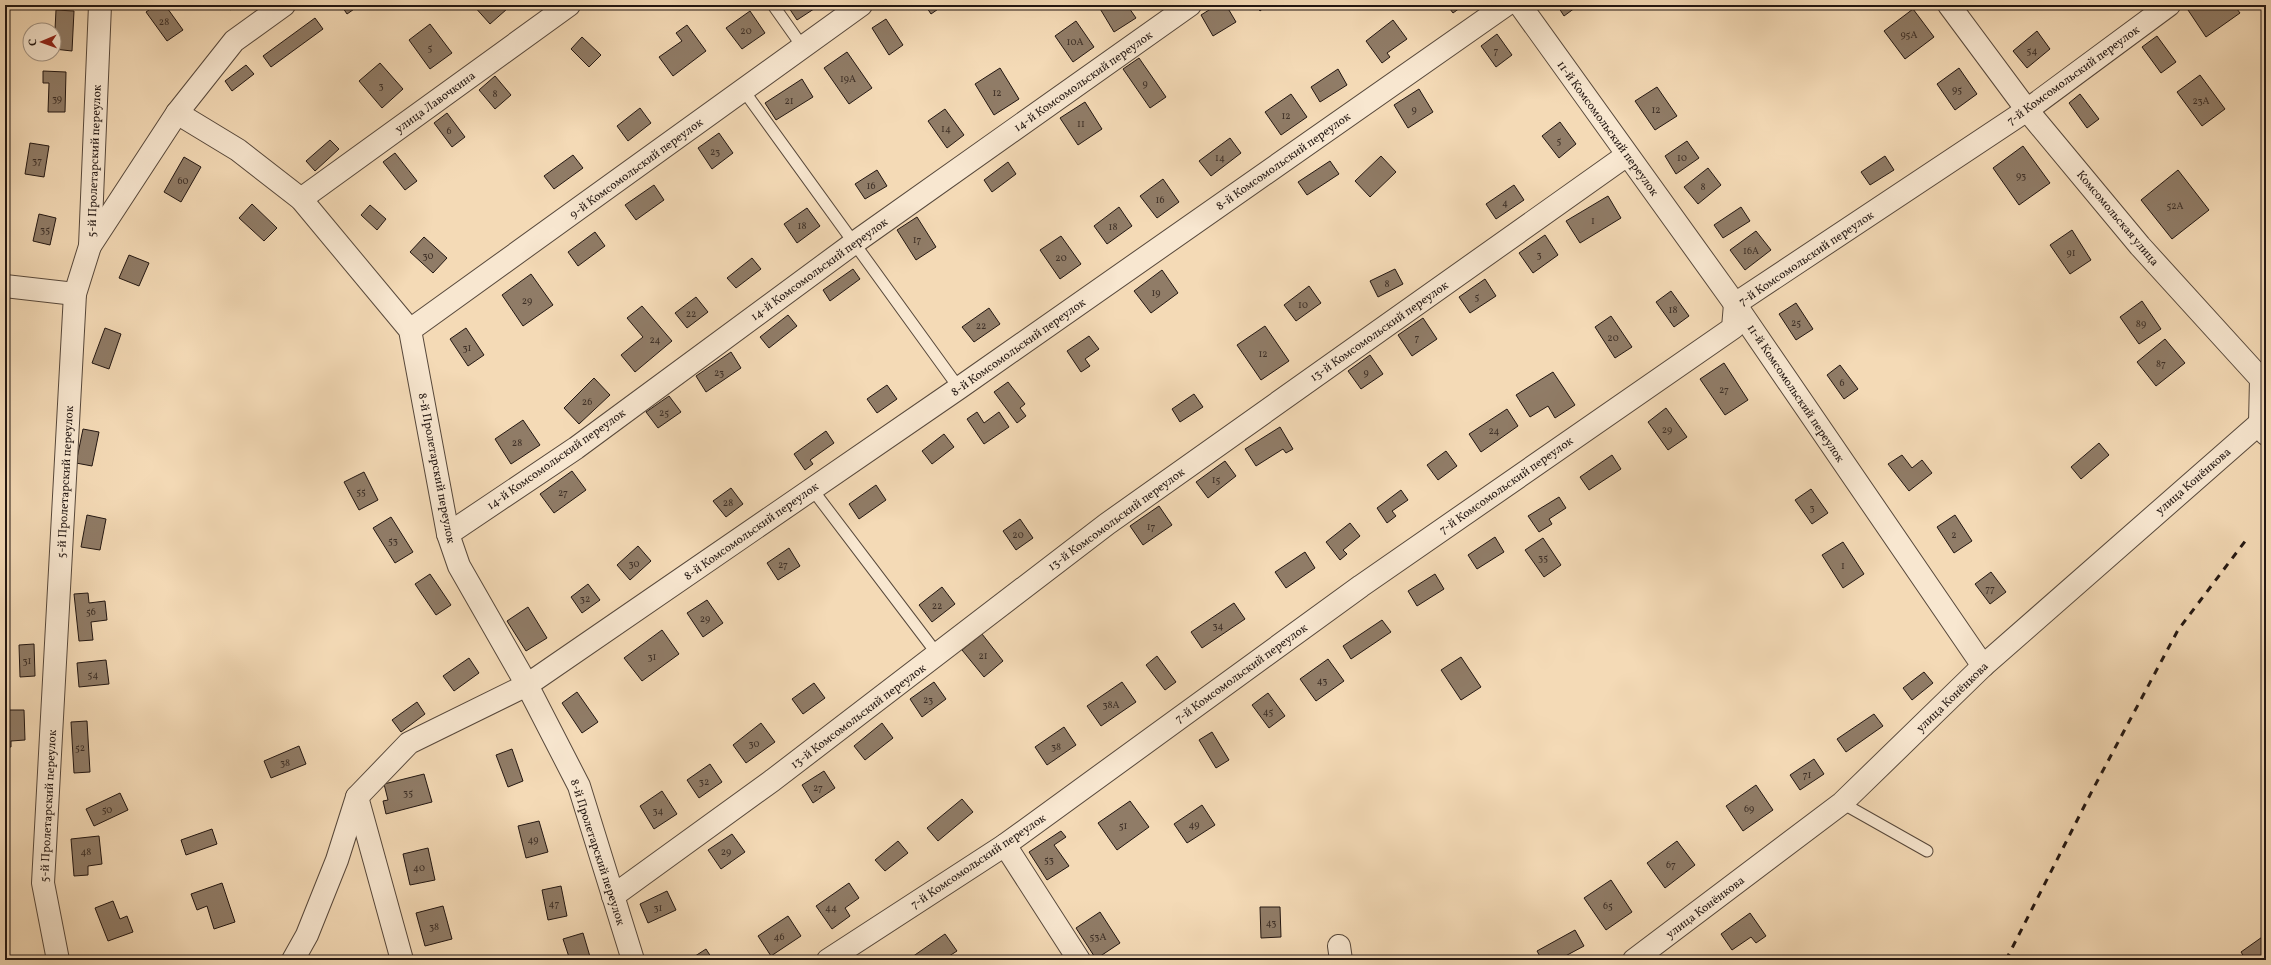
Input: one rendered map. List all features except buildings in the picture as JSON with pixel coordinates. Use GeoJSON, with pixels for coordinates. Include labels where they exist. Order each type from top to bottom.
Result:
{"type":"FeatureCollection","features":[{"type":"Feature","properties":{"kind":"street","name":"5-й Пролетарский переулок"},"geometry":{"type":"LineString","coordinates":[[58,960],[43,883],[76,294],[90,246],[100,5]]}},
{"type":"Feature","properties":{"kind":"street"},"geometry":{"type":"LineString","coordinates":[[90,246],[177,113],[234,41],[284,5]]}},
{"type":"Feature","properties":{"kind":"street","name":"улица Лавочкина"},"geometry":{"type":"LineString","coordinates":[[301,199],[568,5]]}},
{"type":"Feature","properties":{"kind":"street","name":"9-й Комсомольский переулок"},"geometry":{"type":"LineString","coordinates":[[410,330],[744,91],[802,46],[861,5]]}},
{"type":"Feature","properties":{"kind":"street","name":"14-й Комсомольский переулок"},"geometry":{"type":"LineString","coordinates":[[448,534],[576,448],[854,243],[1190,5]]}},
{"type":"Feature","properties":{"kind":"street","name":"8-й Комсомольский переулок"},"geometry":{"type":"LineString","coordinates":[[357,797],[409,743],[527,685],[960,388],[1506,5]]}},
{"type":"Feature","properties":{"kind":"street","name":"11-й Комсомольский переулок"},"geometry":{"type":"LineString","coordinates":[[1520,5],[1735,304],[1983,666]]}},
{"type":"Feature","properties":{"kind":"street","name":"Комсомольская улица"},"geometry":{"type":"LineString","coordinates":[[1949,5],[2027,110],[2140,246],[2264,377],[2263,428]]}},
{"type":"Feature","properties":{"kind":"street","name":"7-й Комсомольский переулок"},"geometry":{"type":"LineString","coordinates":[[828,960],[1005,845],[1361,586],[1733,328],[1735,304],[2027,110],[2169,5]]}},
{"type":"Feature","properties":{"kind":"street","name":"8-й Пролетарский переулок"},"geometry":{"type":"LineString","coordinates":[[177,113],[238,150],[301,199],[410,330],[448,534],[459,566],[527,685],[579,786],[634,960]]}},
{"type":"Feature","properties":{"kind":"street","name":"13-й Комсомольский переулок"},"geometry":{"type":"LineString","coordinates":[[613,896],[682,847],[938,655],[1107,524],[1627,155]]}},
{"type":"Feature","properties":{"kind":"street"},"geometry":{"type":"LineString","coordinates":[[5,286],[76,294]]}},
{"type":"Feature","properties":{"kind":"street","name":"улица Конёнкова"},"geometry":{"type":"LineString","coordinates":[[1634,960],[1842,803],[1983,666],[2263,428]]}},
{"type":"Feature","properties":{"kind":"street"},"geometry":{"type":"LineString","coordinates":[[294,960],[307,935],[337,860],[357,797]]}},
{"type":"Feature","properties":{"kind":"street"},"geometry":{"type":"LineString","coordinates":[[357,797],[402,960]]}},
{"type":"Feature","properties":{"kind":"street"},"geometry":{"type":"LineString","coordinates":[[1005,845],[1079,960]]}},
{"type":"Feature","properties":{"kind":"lane"},"geometry":{"type":"LineString","coordinates":[[773,5],[802,46]]}},
{"type":"Feature","properties":{"kind":"lane"},"geometry":{"type":"LineString","coordinates":[[744,91],[960,388]]}},
{"type":"Feature","properties":{"kind":"lane"},"geometry":{"type":"LineString","coordinates":[[812,489],[938,655]]}},
{"type":"Feature","properties":{"kind":"lane"},"geometry":{"type":"LineString","coordinates":[[1842,803],[1927,851]]}},
{"type":"Feature","properties":{"kind":"railway"},"geometry":{"type":"LineString","coordinates":[[2006,960],[2092,791],[2178,630],[2246,540]]}}]}
